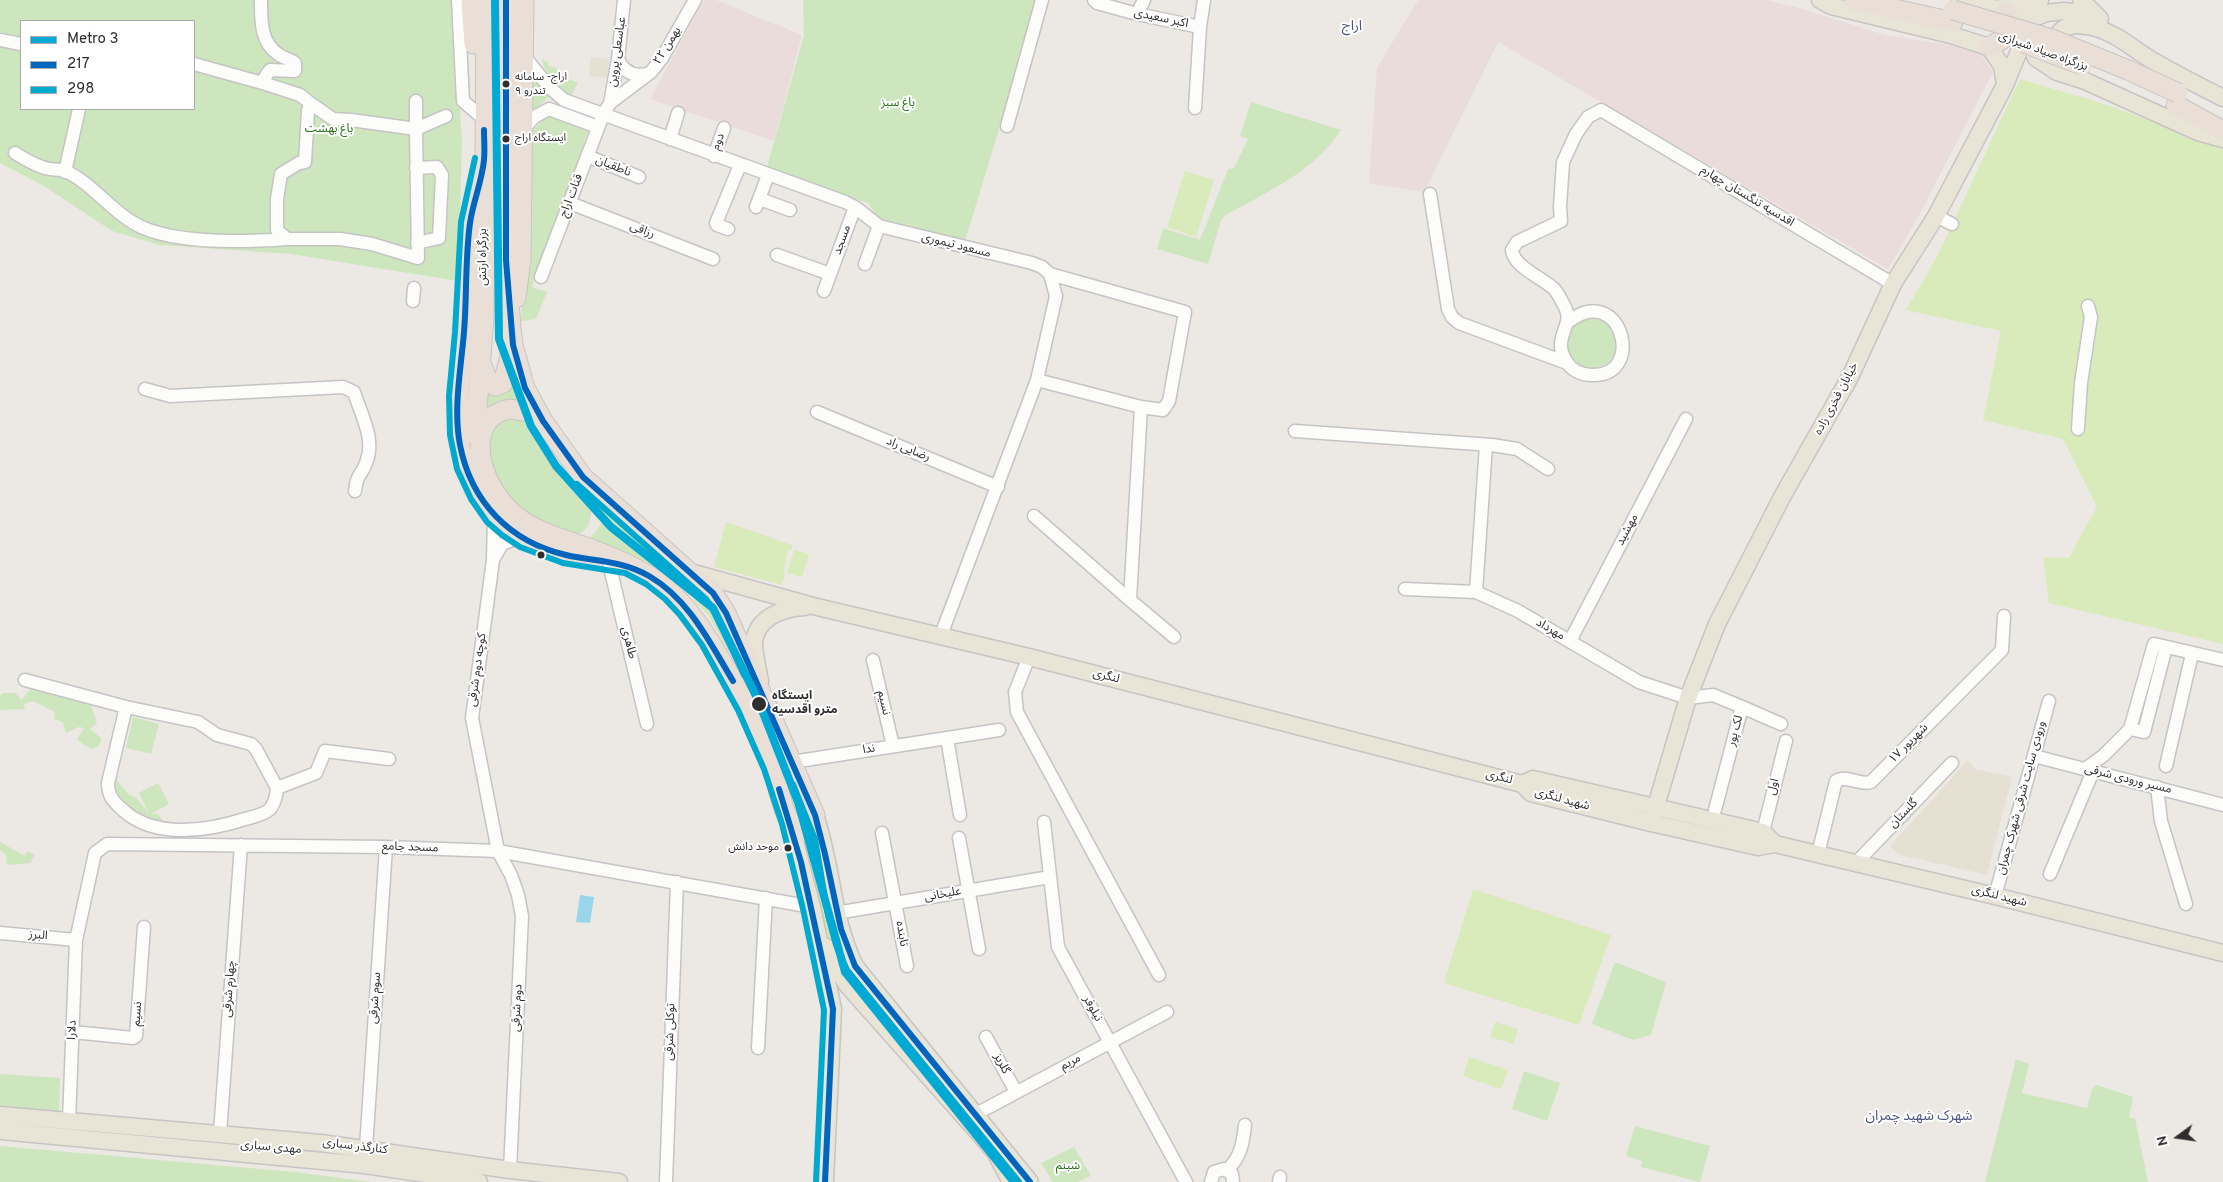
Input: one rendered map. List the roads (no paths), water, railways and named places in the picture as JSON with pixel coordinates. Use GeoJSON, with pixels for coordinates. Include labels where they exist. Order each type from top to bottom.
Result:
{"type":"FeatureCollection","features":[{"type":"Feature","properties":{"kind":"highway"},"geometry":{"type":"LineString","coordinates":[[471,0],[474,47],[484,120]]}},
{"type":"Feature","properties":{"kind":"highway","name":"بزرگراه ارتش"},"geometry":{"type":"LineString","coordinates":[[480,454],[476,422],[484,318],[486,0]]}},
{"type":"Feature","properties":{"kind":"highway","name":"بزرگراه ارتش"},"geometry":{"type":"LineString","coordinates":[[506,0],[506,260],[512,337],[525,388],[543,421],[583,477],[690,572]]}},
{"type":"Feature","properties":{"kind":"highway"},"geometry":{"type":"LineString","coordinates":[[524,0],[507,28],[524,56]]}},
{"type":"Feature","properties":{"kind":"highway"},"geometry":{"type":"LineString","coordinates":[[480,362],[488,381],[495,386],[503,382],[508,372],[521,259],[524,0]]}},
{"type":"Feature","properties":{"kind":"highway","name":"بزرگراه صیاد شیرازی"},"geometry":{"type":"LineString","coordinates":[[1854,0],[1956,11]]}},
{"type":"Feature","properties":{"kind":"highway","name":"بزرگراه صیاد شیرازی"},"geometry":{"type":"LineString","coordinates":[[1905,0],[1956,11],[2038,48],[2125,82],[2223,116]]}},
{"type":"Feature","properties":{"kind":"highway"},"geometry":{"type":"LineString","coordinates":[[1990,47],[2011,30],[2012,25],[2001,10]]}},
{"type":"Feature","properties":{"kind":"highway","name":"بزرگراه صیاد شیرازی"},"geometry":{"type":"LineString","coordinates":[[2177,99],[2223,131]]}},
{"type":"Feature","properties":{"kind":"highway"},"geometry":{"type":"LineString","coordinates":[[484,160],[470,223],[458,397],[459,434],[465,466],[479,495],[494,516],[520,537],[565,555],[628,565]]}},
{"type":"Feature","properties":{"kind":"highway"},"geometry":{"type":"LineString","coordinates":[[543,421],[520,410],[501,411],[494,415],[483,429],[480,454],[495,494],[511,512],[538,531],[628,565],[651,577],[671,592],[687,609],[709,640],[746,706],[772,766],[790,822],[795,828],[807,832],[813,826],[815,815],[762,691],[726,613],[713,593],[690,572]]}},
{"type":"Feature","properties":{"kind":"main road"},"geometry":{"type":"LineString","coordinates":[[1820,0],[1831,6],[1951,35],[1990,47],[2002,66],[2005,85]]}},
{"type":"Feature","properties":{"kind":"main road"},"geometry":{"type":"LineString","coordinates":[[2001,10],[2027,0]]}},
{"type":"Feature","properties":{"kind":"main road","name":"خیابان فخری زاده"},"geometry":{"type":"LineString","coordinates":[[1651,823],[1688,698],[1717,624],[1782,497],[1850,377],[1893,284],[1936,216],[2005,85],[2040,0]]}},
{"type":"Feature","properties":{"kind":"main road"},"geometry":{"type":"LineString","coordinates":[[2082,0],[2107,28]]}},
{"type":"Feature","properties":{"kind":"main road"},"geometry":{"type":"LineString","coordinates":[[1956,11],[2001,10],[2034,18],[2046,13],[2075,12],[2107,28],[2153,61],[2223,98]]}},
{"type":"Feature","properties":{"kind":"main road"},"geometry":{"type":"LineString","coordinates":[[2085,81],[2062,63],[2058,56],[2055,45],[2058,33],[2067,26],[2080,24],[2107,28]]}},
{"type":"Feature","properties":{"kind":"main road"},"geometry":{"type":"LineString","coordinates":[[2026,35],[2036,58],[2057,72],[2085,81],[2198,132],[2223,139]]}},
{"type":"Feature","properties":{"kind":"main road","name":"لنگری"},"geometry":{"type":"LineString","coordinates":[[690,572],[813,606],[1030,657],[1522,784]]}},
{"type":"Feature","properties":{"kind":"main road"},"geometry":{"type":"LineString","coordinates":[[762,691],[754,645],[759,626],[785,610],[813,606]]}},
{"type":"Feature","properties":{"kind":"main road"},"geometry":{"type":"LineString","coordinates":[[1634,802],[1650,794],[1656,788],[1660,777],[1667,770]]}},
{"type":"Feature","properties":{"kind":"main road","name":"شهید لنگری"},"geometry":{"type":"LineString","coordinates":[[1775,844],[1762,832],[1533,779],[1522,784],[1531,793],[1651,823],[1758,847],[1775,844],[2223,953]]}},
{"type":"Feature","properties":{"kind":"main road"},"geometry":{"type":"LineString","coordinates":[[815,815],[826,850],[836,913],[849,953],[863,977],[1030,1182]]}},
{"type":"Feature","properties":{"kind":"main road"},"geometry":{"type":"LineString","coordinates":[[790,822],[812,907],[833,1009],[825,1182]]}},
{"type":"Feature","properties":{"kind":"main road"},"geometry":{"type":"LineString","coordinates":[[801,862],[807,846],[818,844],[826,850]]}},
{"type":"Feature","properties":{"kind":"main road"},"geometry":{"type":"LineString","coordinates":[[815,924],[832,961],[847,985],[995,1152],[1010,1182]]}},
{"type":"Feature","properties":{"kind":"main road","name":"کنارگذر سباری"},"geometry":{"type":"LineString","coordinates":[[0,1115],[220,1132],[366,1148],[510,1170],[619,1182]]}},
{"type":"Feature","properties":{"kind":"main road","name":"مهدی سباری"},"geometry":{"type":"LineString","coordinates":[[0,1123],[366,1157],[540,1182]]}},
{"type":"Feature","properties":{"kind":"main road","name":"مهدی سباری"},"geometry":{"type":"LineString","coordinates":[[0,1131],[365,1165],[480,1182]]}},
{"type":"Feature","properties":{"kind":"main road","name":"کنارگذر سباری"},"geometry":{"type":"LineString","coordinates":[[0,1142],[364,1174],[417,1182]]}},
{"type":"Feature","properties":{"kind":"street"},"geometry":{"type":"LineString","coordinates":[[262,0],[261,25],[270,47],[278,54],[295,63],[295,71],[270,70],[265,77],[266,84]]}},
{"type":"Feature","properties":{"kind":"street"},"geometry":{"type":"LineString","coordinates":[[458,0],[463,101],[484,120]]}},
{"type":"Feature","properties":{"kind":"street","name":"عباسعلی پروین"},"geometry":{"type":"LineString","coordinates":[[610,103],[618,59],[624,0]]}},
{"type":"Feature","properties":{"kind":"street","name":"۲۲ بهمن"},"geometry":{"type":"LineString","coordinates":[[610,103],[651,72],[662,58],[695,0]]}},
{"type":"Feature","properties":{"kind":"street"},"geometry":{"type":"LineString","coordinates":[[1007,126],[1042,0]]}},
{"type":"Feature","properties":{"kind":"street","name":"اکبر سعیدی"},"geometry":{"type":"LineString","coordinates":[[1094,0],[1137,14],[1200,27]]}},
{"type":"Feature","properties":{"kind":"street"},"geometry":{"type":"LineString","coordinates":[[1137,14],[1144,0]]}},
{"type":"Feature","properties":{"kind":"street"},"geometry":{"type":"LineString","coordinates":[[1195,108],[1200,27],[1204,0]]}},
{"type":"Feature","properties":{"kind":"street"},"geometry":{"type":"LineString","coordinates":[[0,40],[20,44]]}},
{"type":"Feature","properties":{"kind":"street","name":"مسعود تیموری"},"geometry":{"type":"LineString","coordinates":[[524,56],[550,87],[564,100],[600,121]]}},
{"type":"Feature","properties":{"kind":"street"},"geometry":{"type":"LineString","coordinates":[[618,59],[621,66],[631,74],[638,75],[651,72]]}},
{"type":"Feature","properties":{"kind":"street"},"geometry":{"type":"LineString","coordinates":[[195,64],[300,95],[333,119],[416,129],[446,116]]}},
{"type":"Feature","properties":{"kind":"street"},"geometry":{"type":"LineString","coordinates":[[15,153],[42,167],[65,172],[91,189],[132,222],[148,230],[170,236],[213,240],[340,240],[372,244],[418,258],[416,101]]}},
{"type":"Feature","properties":{"kind":"street"},"geometry":{"type":"LineString","coordinates":[[287,239],[277,230],[277,199],[281,174],[298,163],[305,162],[310,103]]}},
{"type":"Feature","properties":{"kind":"street","name":"قنات اراج"},"geometry":{"type":"LineString","coordinates":[[541,277],[600,121],[610,103]]}},
{"type":"Feature","properties":{"kind":"street","name":"مسعود تیموری"},"geometry":{"type":"LineString","coordinates":[[523,130],[534,117],[549,109],[670,139],[855,207],[878,226],[1032,263],[1042,267],[1050,274],[1185,312],[1169,401],[1163,410],[1141,407]]}},
{"type":"Feature","properties":{"kind":"street"},"geometry":{"type":"LineString","coordinates":[[65,172],[79,110]]}},
{"type":"Feature","properties":{"kind":"street","name":"اقدسیه تنگستان چهارم"},"geometry":{"type":"LineString","coordinates":[[1568,322],[1567,311],[1555,290],[1536,277],[1513,256],[1512,250],[1517,242],[1562,221],[1560,207],[1563,162],[1576,134],[1588,116],[1601,110],[1893,284]]}},
{"type":"Feature","properties":{"kind":"street"},"geometry":{"type":"LineString","coordinates":[[670,139],[678,113]]}},
{"type":"Feature","properties":{"kind":"street","name":"دوم"},"geometry":{"type":"LineString","coordinates":[[714,156],[724,128]]}},
{"type":"Feature","properties":{"kind":"street","name":"ناطقیان"},"geometry":{"type":"LineString","coordinates":[[587,156],[639,177]]}},
{"type":"Feature","properties":{"kind":"street"},"geometry":{"type":"LineString","coordinates":[[728,230],[716,223],[740,165]]}},
{"type":"Feature","properties":{"kind":"street"},"geometry":{"type":"LineString","coordinates":[[416,168],[437,167],[442,174],[440,238],[417,242]]}},
{"type":"Feature","properties":{"kind":"street"},"geometry":{"type":"LineString","coordinates":[[768,175],[758,203],[790,210]]}},
{"type":"Feature","properties":{"kind":"street"},"geometry":{"type":"LineString","coordinates":[[1430,194],[1448,309],[1452,317],[1459,322],[1567,363]]}},
{"type":"Feature","properties":{"kind":"street","name":"رزاقی"},"geometry":{"type":"LineString","coordinates":[[570,203],[713,259]]}},
{"type":"Feature","properties":{"kind":"street","name":"مسجد"},"geometry":{"type":"LineString","coordinates":[[824,291],[855,207]]}},
{"type":"Feature","properties":{"kind":"street"},"geometry":{"type":"LineString","coordinates":[[1936,216],[1952,224]]}},
{"type":"Feature","properties":{"kind":"street"},"geometry":{"type":"LineString","coordinates":[[865,264],[878,226]]}},
{"type":"Feature","properties":{"kind":"street"},"geometry":{"type":"LineString","coordinates":[[777,255],[830,274]]}},
{"type":"Feature","properties":{"kind":"street"},"geometry":{"type":"LineString","coordinates":[[941,635],[1037,380],[1056,296],[1050,274]]}},
{"type":"Feature","properties":{"kind":"street"},"geometry":{"type":"LineString","coordinates":[[2078,429],[2081,383],[2090,317],[2088,306]]}},
{"type":"Feature","properties":{"kind":"street"},"geometry":{"type":"LineString","coordinates":[[1586,312],[1601,313],[1614,321],[1623,339],[1623,350],[1613,368],[1604,373],[1584,374],[1574,370],[1567,363],[1562,353],[1560,342],[1562,332],[1568,322],[1586,312]]}},
{"type":"Feature","properties":{"kind":"street"},"geometry":{"type":"LineString","coordinates":[[1037,380],[1141,407],[1130,600]]}},
{"type":"Feature","properties":{"kind":"street"},"geometry":{"type":"LineString","coordinates":[[144,389],[170,396],[343,387],[354,392],[371,442],[366,464],[356,477],[355,491]]}},
{"type":"Feature","properties":{"kind":"street","name":"رضایی راد"},"geometry":{"type":"LineString","coordinates":[[818,412],[998,487]]}},
{"type":"Feature","properties":{"kind":"street","name":"مهشید"},"geometry":{"type":"LineString","coordinates":[[1570,641],[1686,419]]}},
{"type":"Feature","properties":{"kind":"street"},"geometry":{"type":"LineString","coordinates":[[1295,431],[1486,445],[1516,449],[1548,469]]}},
{"type":"Feature","properties":{"kind":"street"},"geometry":{"type":"LineString","coordinates":[[1476,592],[1486,445]]}},
{"type":"Feature","properties":{"kind":"street","name":"کوچه دوم شرقی"},"geometry":{"type":"LineString","coordinates":[[494,516],[493,560],[472,718],[498,851]]}},
{"type":"Feature","properties":{"kind":"street"},"geometry":{"type":"LineString","coordinates":[[1034,516],[1174,637]]}},
{"type":"Feature","properties":{"kind":"street"},"geometry":{"type":"LineString","coordinates":[[493,560],[502,544],[520,537]]}},
{"type":"Feature","properties":{"kind":"street","name":"طاهری"},"geometry":{"type":"LineString","coordinates":[[608,563],[647,724]]}},
{"type":"Feature","properties":{"kind":"street","name":"مهرداد"},"geometry":{"type":"LineString","coordinates":[[1405,589],[1476,592],[1518,611],[1639,682],[1688,698]]}},
{"type":"Feature","properties":{"kind":"street","name":"۱۷ شهریور"},"geometry":{"type":"LineString","coordinates":[[1818,854],[1836,781],[1843,778],[1862,783],[1871,782],[2002,650],[2004,616]]}},
{"type":"Feature","properties":{"kind":"street"},"geometry":{"type":"LineString","coordinates":[[2050,874],[2089,770],[2130,729],[2154,644],[2223,660]]}},
{"type":"Feature","properties":{"kind":"street"},"geometry":{"type":"LineString","coordinates":[[2166,766],[2192,654]]}},
{"type":"Feature","properties":{"kind":"street"},"geometry":{"type":"LineString","coordinates":[[1030,657],[1014,692],[1017,712],[1159,975]]}},
{"type":"Feature","properties":{"kind":"street","name":"نسیم"},"geometry":{"type":"LineString","coordinates":[[873,660],[894,746]]}},
{"type":"Feature","properties":{"kind":"street"},"geometry":{"type":"LineString","coordinates":[[25,680],[126,707],[198,722],[218,735],[251,744],[278,788],[278,793],[268,811],[227,824],[168,830],[144,824],[130,816],[108,794],[108,783],[126,707]]}},
{"type":"Feature","properties":{"kind":"street","name":"لک پور"},"geometry":{"type":"LineString","coordinates":[[1688,698],[1710,694],[1742,707],[1714,810]]}},
{"type":"Feature","properties":{"kind":"street","name":"ورودی سایت شرقی شهرک چمران"},"geometry":{"type":"LineString","coordinates":[[1995,896],[2049,700]]}},
{"type":"Feature","properties":{"kind":"street"},"geometry":{"type":"LineString","coordinates":[[1742,707],[1781,724]]}},
{"type":"Feature","properties":{"kind":"street","name":"ندا"},"geometry":{"type":"LineString","coordinates":[[792,762],[999,730]]}},
{"type":"Feature","properties":{"kind":"street"},"geometry":{"type":"LineString","coordinates":[[947,738],[960,815]]}},
{"type":"Feature","properties":{"kind":"street","name":"اول"},"geometry":{"type":"LineString","coordinates":[[1762,832],[1786,741]]}},
{"type":"Feature","properties":{"kind":"street"},"geometry":{"type":"LineString","coordinates":[[278,788],[316,773],[325,751],[389,759]]}},
{"type":"Feature","properties":{"kind":"street","name":"مسیر ورودی شرقی"},"geometry":{"type":"LineString","coordinates":[[2034,756],[2223,804]]}},
{"type":"Feature","properties":{"kind":"street","name":"گلستان"},"geometry":{"type":"LineString","coordinates":[[1855,864],[1952,763]]}},
{"type":"Feature","properties":{"kind":"street"},"geometry":{"type":"LineString","coordinates":[[2157,787],[2161,821],[2186,904]]}},
{"type":"Feature","properties":{"kind":"street","name":"نیلوفر"},"geometry":{"type":"LineString","coordinates":[[1044,822],[1058,947],[1186,1182]]}},
{"type":"Feature","properties":{"kind":"street","name":"تابنده"},"geometry":{"type":"LineString","coordinates":[[882,833],[906,966]]}},
{"type":"Feature","properties":{"kind":"street"},"geometry":{"type":"LineString","coordinates":[[959,838],[979,949]]}},
{"type":"Feature","properties":{"kind":"street","name":"مسجد جامع"},"geometry":{"type":"LineString","coordinates":[[76,940],[95,853],[106,844],[386,847],[498,851],[812,907]]}},
{"type":"Feature","properties":{"kind":"street","name":"چهارم شرقی"},"geometry":{"type":"LineString","coordinates":[[220,1132],[241,845]]}},
{"type":"Feature","properties":{"kind":"street","name":"سوم شرقی"},"geometry":{"type":"LineString","coordinates":[[366,1148],[386,847]]}},
{"type":"Feature","properties":{"kind":"street","name":"دوم شرقی"},"geometry":{"type":"LineString","coordinates":[[498,851],[511,875],[518,895],[522,916],[510,1170]]}},
{"type":"Feature","properties":{"kind":"street","name":"علیخانی"},"geometry":{"type":"LineString","coordinates":[[836,913],[1050,877]]}},
{"type":"Feature","properties":{"kind":"street","name":"توکلی شرقی"},"geometry":{"type":"LineString","coordinates":[[666,1182],[676,882]]}},
{"type":"Feature","properties":{"kind":"street"},"geometry":{"type":"LineString","coordinates":[[758,1048],[766,898]]}},
{"type":"Feature","properties":{"kind":"street","name":"نسیم"},"geometry":{"type":"LineString","coordinates":[[73,1032],[134,1038],[136,1036],[144,927]]}},
{"type":"Feature","properties":{"kind":"street","name":"البرز"},"geometry":{"type":"LineString","coordinates":[[0,933],[76,940]]}},
{"type":"Feature","properties":{"kind":"street","name":"دلارا"},"geometry":{"type":"LineString","coordinates":[[68,1120],[76,940]]}},
{"type":"Feature","properties":{"kind":"street","name":"مریم"},"geometry":{"type":"LineString","coordinates":[[976,1114],[1166,1012]]}},
{"type":"Feature","properties":{"kind":"street","name":"گلریز"},"geometry":{"type":"LineString","coordinates":[[986,1037],[1016,1092]]}},
{"type":"Feature","properties":{"kind":"street"},"geometry":{"type":"LineString","coordinates":[[1227,1170],[1234,1163],[1242,1148],[1245,1125]]}},
{"type":"Feature","properties":{"kind":"street"},"geometry":{"type":"LineString","coordinates":[[1211,1182],[1212,1176],[1217,1170],[1227,1170],[1232,1174],[1233,1182]]}},
{"type":"Feature","properties":{"kind":"water"},"geometry":{"type":"Polygon","coordinates":[[[580,895],[594,897],[590,923],[576,922],[580,895]]]}},
{"type":"Feature","properties":{"kind":"metro line","name":"3"},"geometry":{"type":"LineString","coordinates":[[495,0],[499,339],[531,426],[556,466],[611,527],[713,608],[758,700],[798,802],[845,972],[1014,1182]]}},
{"type":"Feature","properties":{"kind":"place","name":"اراج- سامانه ۹ تندرو"},"geometry":{"type":"Point","coordinates":[506,84]}},
{"type":"Feature","properties":{"kind":"place","name":"ایستگاه اراج"},"geometry":{"type":"Point","coordinates":[506,139]}},
{"type":"Feature","properties":{"kind":"place","name":"ایستگاه مترو اقدسیه"},"geometry":{"type":"Point","coordinates":[759,704]}},
{"type":"Feature","properties":{"kind":"place","name":"موحد دانش"},"geometry":{"type":"Point","coordinates":[788,848]}},
{"type":"Feature","properties":{"kind":"district","name":"اراج"},"geometry":{"type":"Point","coordinates":[1352,27]}},
{"type":"Feature","properties":{"kind":"district","name":"شهرک شهید چمران"},"geometry":{"type":"Point","coordinates":[1919,1117]}},
{"type":"Feature","properties":{"kind":"park label","name":"باغ سبز"},"geometry":{"type":"Point","coordinates":[898,104]}},
{"type":"Feature","properties":{"kind":"park label","name":"باغ بهشت"},"geometry":{"type":"Point","coordinates":[329,130]}},
{"type":"Feature","properties":{"kind":"park label","name":"شبنم"},"geometry":{"type":"Point","coordinates":[1068,1167]}}]}
